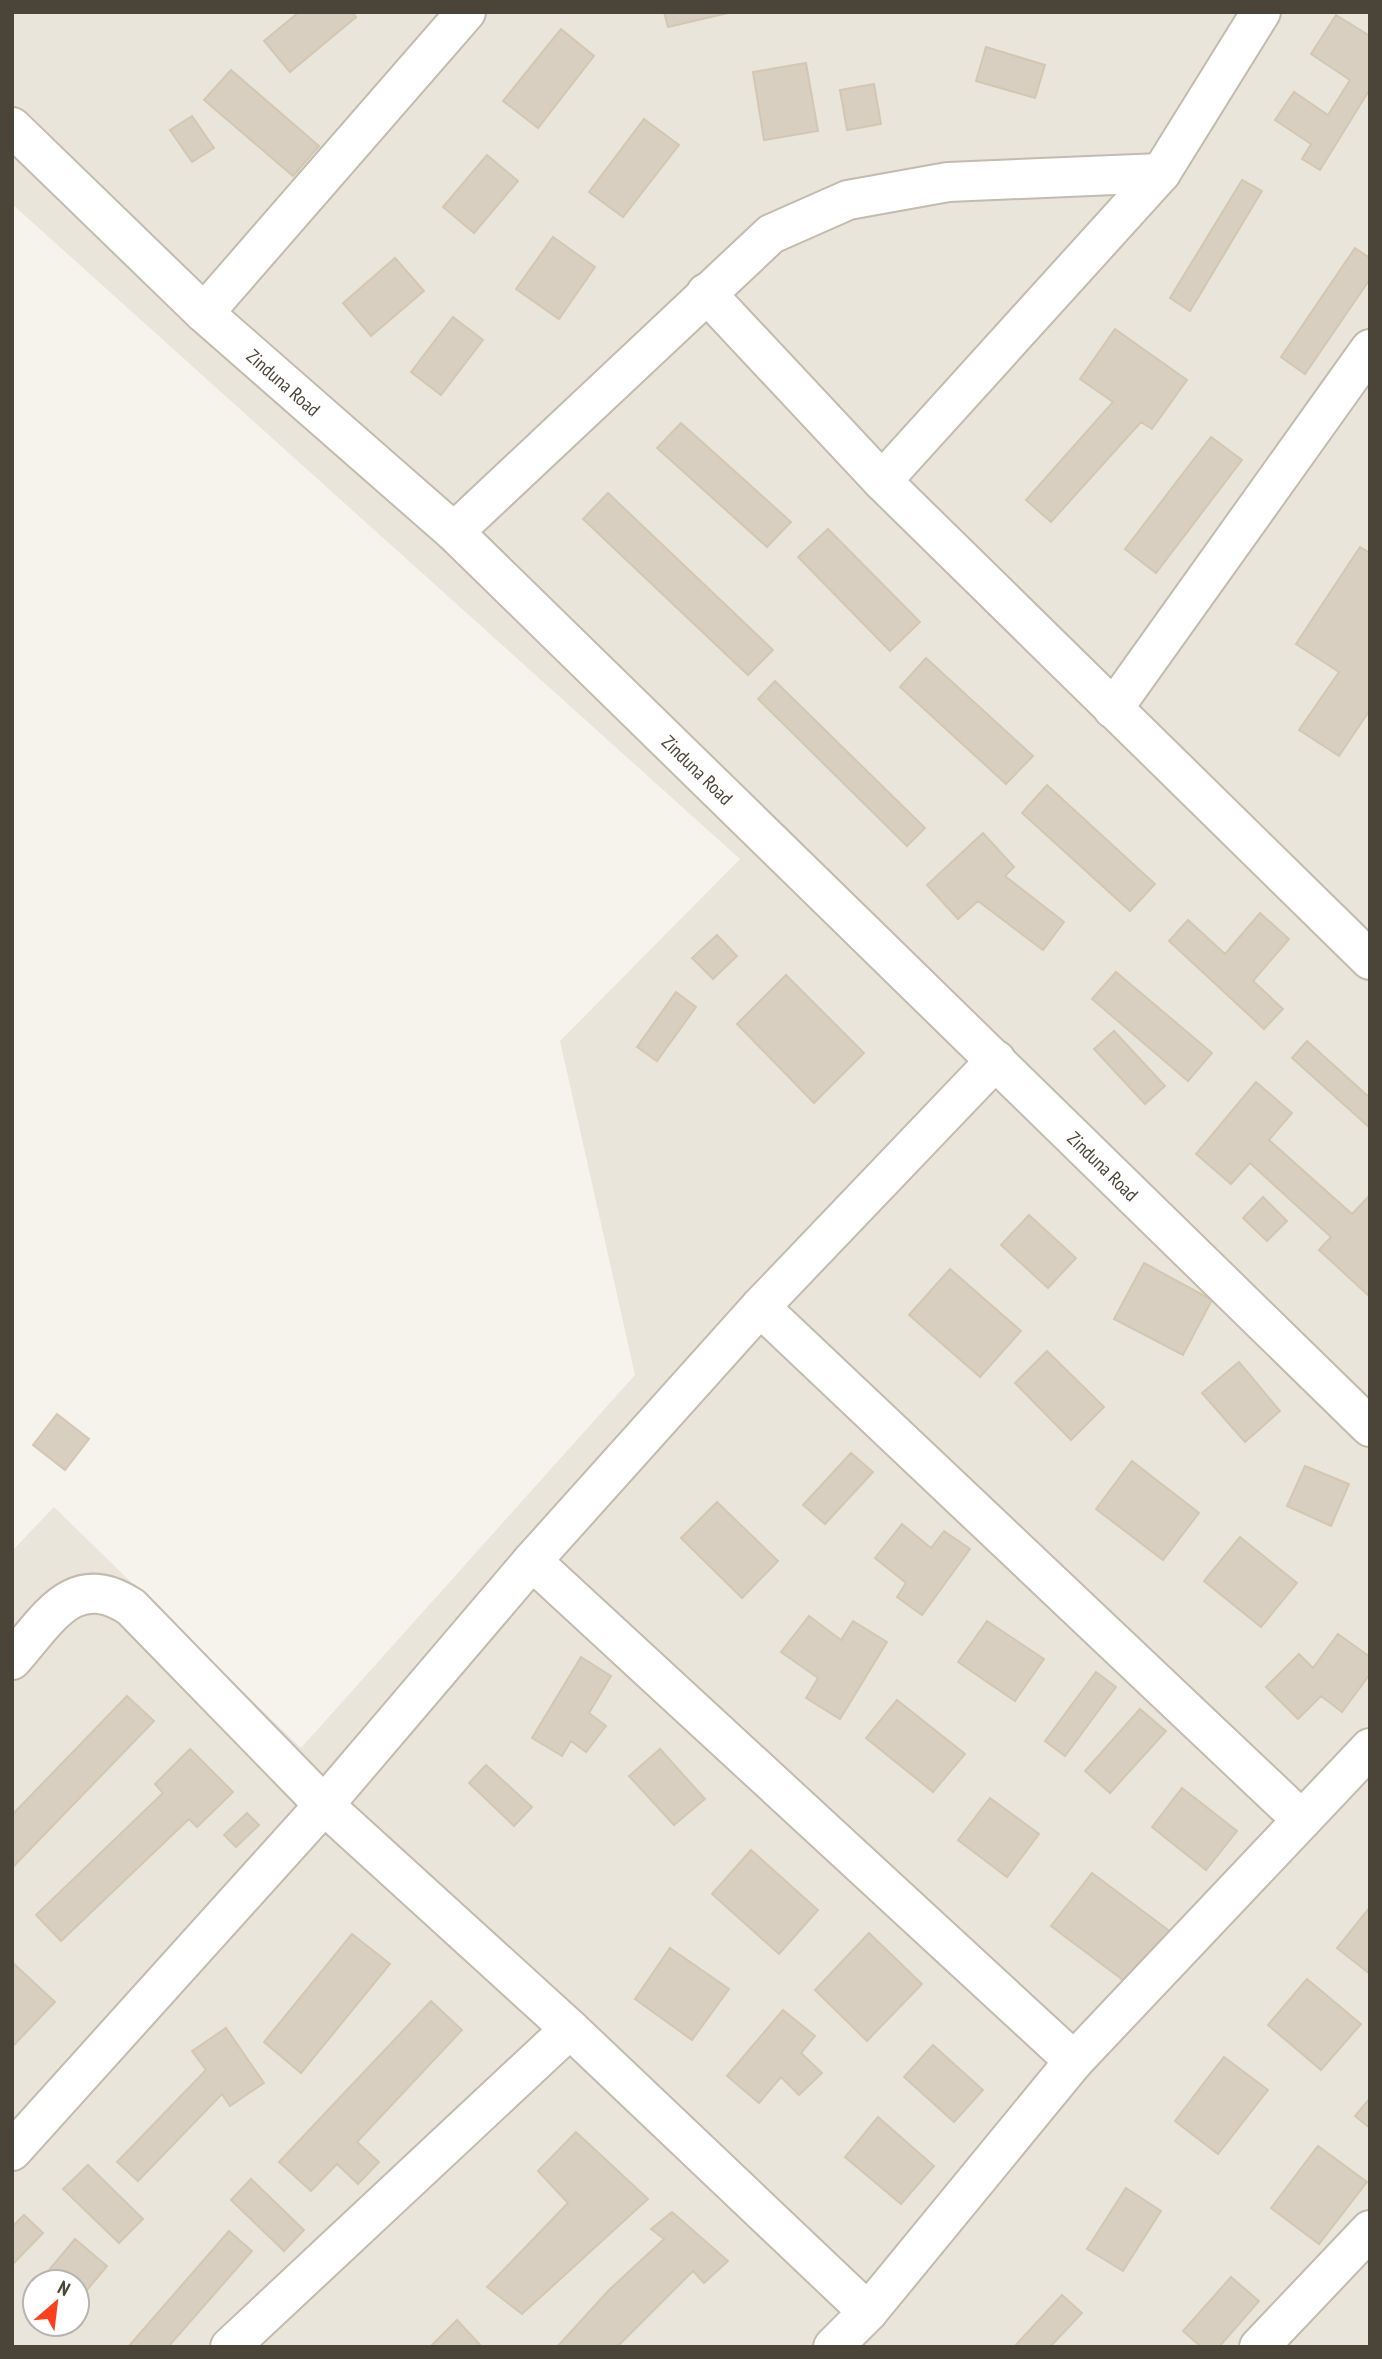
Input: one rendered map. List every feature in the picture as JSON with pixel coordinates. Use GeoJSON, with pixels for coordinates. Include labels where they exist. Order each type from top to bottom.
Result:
{"type":"FeatureCollection","features":[{"type":"Feature","properties":{"kind":"street"},"geometry":{"type":"LineString","coordinates":[[204,313],[466,12]]}},
{"type":"Feature","properties":{"kind":"street"},"geometry":{"type":"LineString","coordinates":[[882,481],[1161,173],[1261,12]]}},
{"type":"Feature","properties":{"kind":"street","name":"Zinduna Road"},"geometry":{"type":"LineString","coordinates":[[12,127],[204,313],[454,532],[1370,1427]]}},
{"type":"Feature","properties":{"kind":"street"},"geometry":{"type":"LineString","coordinates":[[454,532],[771,234],[848,200],[948,182],[1161,173]]}},
{"type":"Feature","properties":{"kind":"street"},"geometry":{"type":"LineString","coordinates":[[706,293],[882,481],[1113,709],[1365,945]]}},
{"type":"Feature","properties":{"kind":"street"},"geometry":{"type":"LineString","coordinates":[[1113,709],[1370,349]]}},
{"type":"Feature","properties":{"kind":"street"},"geometry":{"type":"LineString","coordinates":[[12,2151],[324,1805],[532,1561],[760,1307],[996,1060]]}},
{"type":"Feature","properties":{"kind":"street"},"geometry":{"type":"LineString","coordinates":[[760,1307],[1302,1820]]}},
{"type":"Feature","properties":{"kind":"street"},"geometry":{"type":"LineString","coordinates":[[532,1561],[1074,2061]]}},
{"type":"Feature","properties":{"kind":"street"},"geometry":{"type":"LineString","coordinates":[[12,1660],[64,1602],[84,1593],[111,1594],[131,1607],[324,1805],[570,2029],[868,2312]]}},
{"type":"Feature","properties":{"kind":"street"},"geometry":{"type":"LineString","coordinates":[[833,2347],[868,2312],[1074,2061],[1370,1748]]}},
{"type":"Feature","properties":{"kind":"street"},"geometry":{"type":"LineString","coordinates":[[230,2347],[570,2029]]}},
{"type":"Feature","properties":{"kind":"street"},"geometry":{"type":"LineString","coordinates":[[1259,2347],[1370,2231]]}},
{"type":"Feature","properties":{"kind":"shaded area"},"geometry":{"type":"Polygon","coordinates":[[[12,12],[1370,12],[1370,2347],[12,2347],[12,1551],[54,1507],[301,1748],[635,1375],[560,1041],[740,859],[12,204],[12,12]]]}},
{"type":"Feature","properties":{"kind":"building"},"geometry":{"type":"Polygon","coordinates":[[[299,12],[352,12],[356,17],[290,72],[264,41],[299,12]]]}},
{"type":"Feature","properties":{"kind":"building"},"geometry":{"type":"Polygon","coordinates":[[[664,12],[732,12],[668,27],[664,12]]]}},
{"type":"Feature","properties":{"kind":"building"},"geometry":{"type":"Polygon","coordinates":[[[1336,15],[1370,36],[1370,89],[1320,170],[1302,159],[1311,144],[1275,120],[1294,92],[1328,115],[1350,80],[1311,54],[1336,15]]]}},
{"type":"Feature","properties":{"kind":"building"},"geometry":{"type":"Polygon","coordinates":[[[561,29],[594,56],[538,128],[503,101],[561,29]]]}},
{"type":"Feature","properties":{"kind":"building"},"geometry":{"type":"Polygon","coordinates":[[[986,47],[1045,65],[1035,98],[976,81],[986,47]]]}},
{"type":"Feature","properties":{"kind":"building"},"geometry":{"type":"Polygon","coordinates":[[[806,63],[818,131],[764,140],[753,72],[806,63]]]}},
{"type":"Feature","properties":{"kind":"building"},"geometry":{"type":"Polygon","coordinates":[[[231,70],[319,146],[293,176],[204,100],[231,70]]]}},
{"type":"Feature","properties":{"kind":"building"},"geometry":{"type":"Polygon","coordinates":[[[874,84],[881,124],[847,130],[840,90],[874,84]]]}},
{"type":"Feature","properties":{"kind":"building"},"geometry":{"type":"Polygon","coordinates":[[[192,116],[214,148],[192,162],[170,130],[192,116]]]}},
{"type":"Feature","properties":{"kind":"building"},"geometry":{"type":"Polygon","coordinates":[[[644,119],[679,145],[623,217],[589,192],[644,119]]]}},
{"type":"Feature","properties":{"kind":"building"},"geometry":{"type":"Polygon","coordinates":[[[487,155],[518,181],[474,233],[443,207],[487,155]]]}},
{"type":"Feature","properties":{"kind":"building"},"geometry":{"type":"Polygon","coordinates":[[[1242,180],[1262,191],[1190,311],[1170,298],[1242,180]]]}},
{"type":"Feature","properties":{"kind":"building"},"geometry":{"type":"Polygon","coordinates":[[[553,237],[595,267],[559,319],[516,289],[553,237]]]}},
{"type":"Feature","properties":{"kind":"building"},"geometry":{"type":"Polygon","coordinates":[[[1355,248],[1370,258],[1370,279],[1305,374],[1281,357],[1355,248]]]}},
{"type":"Feature","properties":{"kind":"building"},"geometry":{"type":"Polygon","coordinates":[[[395,258],[424,291],[371,336],[343,303],[395,258]]]}},
{"type":"Feature","properties":{"kind":"building"},"geometry":{"type":"Polygon","coordinates":[[[453,317],[483,340],[441,395],[411,372],[453,317]]]}},
{"type":"Feature","properties":{"kind":"building"},"geometry":{"type":"Polygon","coordinates":[[[1115,329],[1187,380],[1152,429],[1141,422],[1051,522],[1026,500],[1113,402],[1080,379],[1115,329]]]}},
{"type":"Feature","properties":{"kind":"building"},"geometry":{"type":"Polygon","coordinates":[[[681,423],[791,522],[767,547],[657,448],[681,423]]]}},
{"type":"Feature","properties":{"kind":"building"},"geometry":{"type":"Polygon","coordinates":[[[1211,437],[1242,460],[1156,573],[1125,549],[1211,437]]]}},
{"type":"Feature","properties":{"kind":"building"},"geometry":{"type":"Polygon","coordinates":[[[608,493],[773,650],[748,675],[583,519],[608,493]]]}},
{"type":"Feature","properties":{"kind":"building"},"geometry":{"type":"Polygon","coordinates":[[[828,529],[920,622],[890,651],[798,557],[828,529]]]}},
{"type":"Feature","properties":{"kind":"building"},"geometry":{"type":"Polygon","coordinates":[[[1360,547],[1370,553],[1370,710],[1339,756],[1299,730],[1339,672],[1296,644],[1360,547]]]}},
{"type":"Feature","properties":{"kind":"building"},"geometry":{"type":"Polygon","coordinates":[[[926,658],[1033,756],[1006,784],[900,687],[926,658]]]}},
{"type":"Feature","properties":{"kind":"building"},"geometry":{"type":"Polygon","coordinates":[[[775,681],[925,828],[907,846],[758,699],[775,681]]]}},
{"type":"Feature","properties":{"kind":"building"},"geometry":{"type":"Polygon","coordinates":[[[1047,785],[1155,884],[1130,911],[1022,813],[1047,785]]]}},
{"type":"Feature","properties":{"kind":"building"},"geometry":{"type":"Polygon","coordinates":[[[983,833],[1014,867],[1005,876],[1064,922],[1043,950],[978,901],[958,919],[927,885],[983,833]]]}},
{"type":"Feature","properties":{"kind":"building"},"geometry":{"type":"Polygon","coordinates":[[[1260,913],[1289,939],[1253,981],[1283,1009],[1264,1029],[1169,941],[1188,920],[1225,954],[1260,913]]]}},
{"type":"Feature","properties":{"kind":"building"},"geometry":{"type":"Polygon","coordinates":[[[717,935],[737,956],[713,979],[692,958],[717,935]]]}},
{"type":"Feature","properties":{"kind":"building"},"geometry":{"type":"Polygon","coordinates":[[[1116,972],[1212,1053],[1188,1081],[1092,999],[1116,972]]]}},
{"type":"Feature","properties":{"kind":"building"},"geometry":{"type":"Polygon","coordinates":[[[786,975],[864,1053],[814,1103],[737,1024],[786,975]]]}},
{"type":"Feature","properties":{"kind":"building"},"geometry":{"type":"Polygon","coordinates":[[[676,992],[696,1007],[657,1061],[637,1047],[676,992]]]}},
{"type":"Feature","properties":{"kind":"building"},"geometry":{"type":"Polygon","coordinates":[[[1114,1031],[1165,1086],[1145,1104],[1094,1049],[1114,1031]]]}},
{"type":"Feature","properties":{"kind":"building"},"geometry":{"type":"Polygon","coordinates":[[[1307,1041],[1370,1098],[1370,1128],[1292,1058],[1307,1041]]]}},
{"type":"Feature","properties":{"kind":"building"},"geometry":{"type":"Polygon","coordinates":[[[1256,1082],[1292,1113],[1269,1140],[1352,1214],[1370,1195],[1370,1297],[1319,1250],[1331,1237],[1250,1163],[1231,1184],[1196,1154],[1256,1082]]]}},
{"type":"Feature","properties":{"kind":"building"},"geometry":{"type":"Polygon","coordinates":[[[1263,1197],[1287,1221],[1267,1241],[1243,1218],[1263,1197]]]}},
{"type":"Feature","properties":{"kind":"building"},"geometry":{"type":"Polygon","coordinates":[[[1029,1215],[1076,1258],[1048,1288],[1001,1245],[1029,1215]]]}},
{"type":"Feature","properties":{"kind":"building"},"geometry":{"type":"Polygon","coordinates":[[[1144,1263],[1212,1300],[1183,1355],[1114,1319],[1144,1263]]]}},
{"type":"Feature","properties":{"kind":"building"},"geometry":{"type":"Polygon","coordinates":[[[950,1269],[1021,1331],[980,1377],[909,1315],[950,1269]]]}},
{"type":"Feature","properties":{"kind":"building"},"geometry":{"type":"Polygon","coordinates":[[[1047,1351],[1104,1407],[1071,1440],[1015,1383],[1047,1351]]]}},
{"type":"Feature","properties":{"kind":"building"},"geometry":{"type":"Polygon","coordinates":[[[1239,1362],[1280,1411],[1245,1442],[1202,1393],[1239,1362]]]}},
{"type":"Feature","properties":{"kind":"building"},"geometry":{"type":"Polygon","coordinates":[[[57,1414],[89,1439],[65,1470],[33,1445],[57,1414]]]}},
{"type":"Feature","properties":{"kind":"building"},"geometry":{"type":"Polygon","coordinates":[[[851,1453],[873,1472],[825,1524],[803,1505],[851,1453]]]}},
{"type":"Feature","properties":{"kind":"building"},"geometry":{"type":"Polygon","coordinates":[[[1132,1461],[1199,1513],[1163,1560],[1096,1509],[1132,1461]]]}},
{"type":"Feature","properties":{"kind":"building"},"geometry":{"type":"Polygon","coordinates":[[[1305,1466],[1349,1484],[1331,1526],[1287,1506],[1305,1466]]]}},
{"type":"Feature","properties":{"kind":"building"},"geometry":{"type":"Polygon","coordinates":[[[717,1502],[778,1561],[742,1598],[681,1538],[717,1502]]]}},
{"type":"Feature","properties":{"kind":"building"},"geometry":{"type":"Polygon","coordinates":[[[902,1524],[931,1548],[944,1531],[970,1549],[922,1615],[897,1597],[906,1583],[875,1558],[902,1524]]]}},
{"type":"Feature","properties":{"kind":"building"},"geometry":{"type":"Polygon","coordinates":[[[1240,1537],[1297,1583],[1261,1627],[1204,1581],[1240,1537]]]}},
{"type":"Feature","properties":{"kind":"building"},"geometry":{"type":"Polygon","coordinates":[[[809,1616],[841,1640],[853,1621],[887,1642],[840,1719],[806,1698],[818,1678],[781,1652],[809,1616]]]}},
{"type":"Feature","properties":{"kind":"building"},"geometry":{"type":"Polygon","coordinates":[[[987,1621],[1044,1659],[1015,1701],[958,1662],[987,1621]]]}},
{"type":"Feature","properties":{"kind":"building"},"geometry":{"type":"Polygon","coordinates":[[[1338,1634],[1370,1657],[1370,1674],[1342,1712],[1321,1696],[1298,1719],[1266,1687],[1299,1654],[1313,1668],[1338,1634]]]}},
{"type":"Feature","properties":{"kind":"building"},"geometry":{"type":"Polygon","coordinates":[[[581,1657],[611,1676],[589,1713],[606,1726],[586,1752],[571,1741],[562,1756],[532,1738],[581,1657]]]}},
{"type":"Feature","properties":{"kind":"building"},"geometry":{"type":"Polygon","coordinates":[[[1096,1672],[1116,1687],[1065,1756],[1045,1741],[1096,1672]]]}},
{"type":"Feature","properties":{"kind":"building"},"geometry":{"type":"Polygon","coordinates":[[[127,1696],[154,1721],[12,1868],[12,1815],[127,1696]]]}},
{"type":"Feature","properties":{"kind":"building"},"geometry":{"type":"Polygon","coordinates":[[[897,1700],[965,1754],[933,1792],[866,1738],[897,1700]]]}},
{"type":"Feature","properties":{"kind":"building"},"geometry":{"type":"Polygon","coordinates":[[[1140,1709],[1166,1731],[1110,1793],[1085,1771],[1140,1709]]]}},
{"type":"Feature","properties":{"kind":"building"},"geometry":{"type":"Polygon","coordinates":[[[190,1749],[233,1792],[197,1827],[189,1819],[61,1941],[36,1915],[163,1793],[155,1784],[190,1749]]]}},
{"type":"Feature","properties":{"kind":"building"},"geometry":{"type":"Polygon","coordinates":[[[660,1749],[705,1799],[674,1825],[629,1776],[660,1749]]]}},
{"type":"Feature","properties":{"kind":"building"},"geometry":{"type":"Polygon","coordinates":[[[486,1765],[532,1807],[514,1826],[469,1783],[486,1765]]]}},
{"type":"Feature","properties":{"kind":"building"},"geometry":{"type":"Polygon","coordinates":[[[1182,1788],[1237,1831],[1206,1870],[1152,1827],[1182,1788]]]}},
{"type":"Feature","properties":{"kind":"building"},"geometry":{"type":"Polygon","coordinates":[[[990,1798],[1039,1834],[1007,1877],[958,1840],[990,1798]]]}},
{"type":"Feature","properties":{"kind":"building"},"geometry":{"type":"Polygon","coordinates":[[[247,1813],[259,1825],[236,1847],[224,1835],[247,1813]]]}},
{"type":"Feature","properties":{"kind":"building"},"geometry":{"type":"Polygon","coordinates":[[[751,1850],[818,1910],[779,1954],[712,1894],[751,1850]]]}},
{"type":"Feature","properties":{"kind":"building"},"geometry":{"type":"Polygon","coordinates":[[[1092,1873],[1172,1933],[1131,1986],[1051,1926],[1092,1873]]]}},
{"type":"Feature","properties":{"kind":"building"},"geometry":{"type":"Polygon","coordinates":[[[1370,1907],[1370,1974],[1337,1948],[1370,1907]]]}},
{"type":"Feature","properties":{"kind":"building"},"geometry":{"type":"Polygon","coordinates":[[[869,1933],[922,1984],[867,2041],[815,1990],[869,1933]]]}},
{"type":"Feature","properties":{"kind":"building"},"geometry":{"type":"Polygon","coordinates":[[[352,1934],[390,1964],[301,2073],[264,2042],[352,1934]]]}},
{"type":"Feature","properties":{"kind":"building"},"geometry":{"type":"Polygon","coordinates":[[[670,1948],[729,1989],[692,2040],[635,1999],[670,1948]]]}},
{"type":"Feature","properties":{"kind":"building"},"geometry":{"type":"Polygon","coordinates":[[[14,1964],[55,2002],[12,2047],[12,1966],[14,1964]]]}},
{"type":"Feature","properties":{"kind":"building"},"geometry":{"type":"Polygon","coordinates":[[[1307,1979],[1361,2024],[1321,2070],[1268,2025],[1307,1979]]]}},
{"type":"Feature","properties":{"kind":"building"},"geometry":{"type":"Polygon","coordinates":[[[431,2001],[462,2030],[357,2142],[379,2162],[358,2184],[337,2164],[311,2191],[279,2162],[431,2001]]]}},
{"type":"Feature","properties":{"kind":"building"},"geometry":{"type":"Polygon","coordinates":[[[783,2010],[815,2036],[801,2053],[822,2073],[799,2095],[781,2077],[759,2103],[727,2076],[783,2010]]]}},
{"type":"Feature","properties":{"kind":"building"},"geometry":{"type":"Polygon","coordinates":[[[226,2028],[264,2083],[230,2106],[222,2094],[138,2181],[117,2162],[206,2070],[192,2051],[226,2028]]]}},
{"type":"Feature","properties":{"kind":"building"},"geometry":{"type":"Polygon","coordinates":[[[933,2045],[983,2090],[954,2122],[904,2077],[933,2045]]]}},
{"type":"Feature","properties":{"kind":"building"},"geometry":{"type":"Polygon","coordinates":[[[1224,2057],[1268,2090],[1218,2154],[1175,2121],[1224,2057]]]}},
{"type":"Feature","properties":{"kind":"building"},"geometry":{"type":"Polygon","coordinates":[[[1370,2098],[1370,2128],[1355,2116],[1370,2098]]]}},
{"type":"Feature","properties":{"kind":"building"},"geometry":{"type":"Polygon","coordinates":[[[878,2117],[934,2166],[901,2204],[845,2157],[878,2117]]]}},
{"type":"Feature","properties":{"kind":"building"},"geometry":{"type":"Polygon","coordinates":[[[576,2132],[648,2199],[522,2314],[487,2287],[568,2203],[538,2171],[576,2132]]]}},
{"type":"Feature","properties":{"kind":"building"},"geometry":{"type":"Polygon","coordinates":[[[1318,2146],[1367,2182],[1319,2244],[1271,2208],[1318,2146]]]}},
{"type":"Feature","properties":{"kind":"building"},"geometry":{"type":"Polygon","coordinates":[[[88,2165],[143,2219],[119,2243],[63,2189],[88,2165]]]}},
{"type":"Feature","properties":{"kind":"building"},"geometry":{"type":"Polygon","coordinates":[[[251,2179],[304,2230],[284,2251],[231,2200],[251,2179]]]}},
{"type":"Feature","properties":{"kind":"building"},"geometry":{"type":"Polygon","coordinates":[[[1126,2188],[1161,2211],[1123,2271],[1087,2249],[1126,2188]]]}},
{"type":"Feature","properties":{"kind":"building"},"geometry":{"type":"Polygon","coordinates":[[[672,2212],[728,2261],[704,2283],[693,2271],[617,2347],[557,2347],[609,2290],[664,2239],[651,2229],[672,2212]]]}},
{"type":"Feature","properties":{"kind":"building"},"geometry":{"type":"Polygon","coordinates":[[[24,2215],[43,2233],[12,2265],[12,2227],[24,2215]]]}},
{"type":"Feature","properties":{"kind":"building"},"geometry":{"type":"Polygon","coordinates":[[[229,2231],[252,2251],[168,2347],[128,2347],[229,2231]]]}},
{"type":"Feature","properties":{"kind":"building"},"geometry":{"type":"Polygon","coordinates":[[[75,2239],[107,2266],[91,2285],[91,2268],[51,2268],[75,2239]]]}},
{"type":"Feature","properties":{"kind":"building"},"geometry":{"type":"Polygon","coordinates":[[[1231,2277],[1259,2301],[1219,2347],[1201,2347],[1183,2331],[1231,2277]]]}},
{"type":"Feature","properties":{"kind":"building"},"geometry":{"type":"Polygon","coordinates":[[[1062,2295],[1082,2313],[1050,2347],[1014,2347],[1062,2295]]]}},
{"type":"Feature","properties":{"kind":"building"},"geometry":{"type":"Polygon","coordinates":[[[457,2320],[482,2347],[430,2347],[457,2320]]]}}]}
